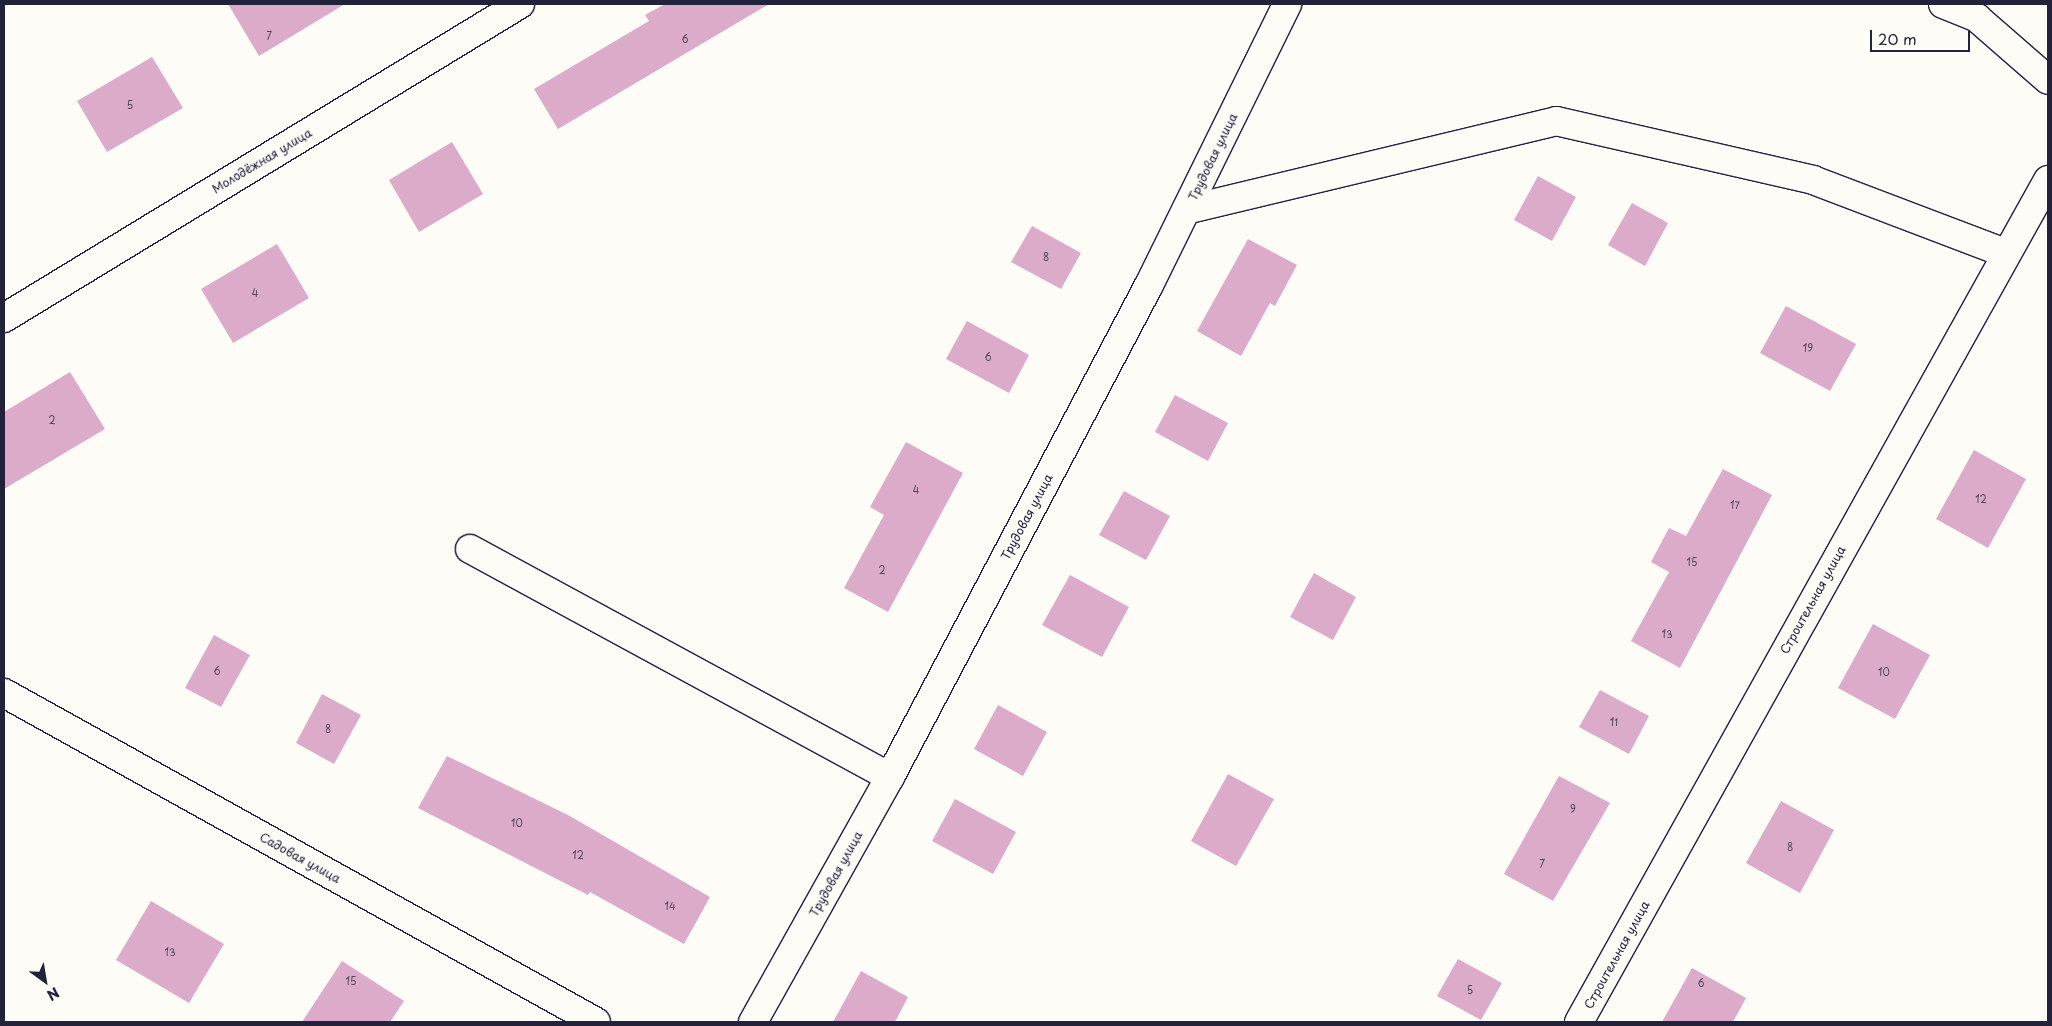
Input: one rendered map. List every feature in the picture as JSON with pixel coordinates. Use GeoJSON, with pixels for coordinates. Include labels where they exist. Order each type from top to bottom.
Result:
{"type":"FeatureCollection","features":[{"type":"Feature","properties":{"kind":"street","name":"Молодёжная улица"},"geometry":{"type":"LineString","coordinates":[[4,318],[520,4]]}},
{"type":"Feature","properties":{"kind":"street","name":"Трудовая улица"},"geometry":{"type":"LineString","coordinates":[[753,1022],[890,777],[1186,210],[1287,4]]}},
{"type":"Feature","properties":{"kind":"street"},"geometry":{"type":"LineString","coordinates":[[1943,4],[1977,18],[2048,80]]}},
{"type":"Feature","properties":{"kind":"street"},"geometry":{"type":"LineString","coordinates":[[1186,210],[1556,121],[1813,180],[2005,253]]}},
{"type":"Feature","properties":{"kind":"street","name":"Строительная улица"},"geometry":{"type":"LineString","coordinates":[[1579,1022],[2005,253],[2048,180]]}},
{"type":"Feature","properties":{"kind":"street"},"geometry":{"type":"LineString","coordinates":[[470,550],[890,777]]}},
{"type":"Feature","properties":{"kind":"street","name":"Садовая улица"},"geometry":{"type":"LineString","coordinates":[[4,694],[596,1022]]}},
{"type":"Feature","properties":{"kind":"building"},"geometry":{"type":"Polygon","coordinates":[[[228,4],[345,4],[259,56],[228,4]]]}},
{"type":"Feature","properties":{"kind":"building"},"geometry":{"type":"Polygon","coordinates":[[[665,4],[769,4],[558,129],[534,89],[649,21],[645,15],[665,4]]]}},
{"type":"Feature","properties":{"kind":"building"},"geometry":{"type":"Polygon","coordinates":[[[152,57],[183,108],[107,152],[77,101],[152,57]]]}},
{"type":"Feature","properties":{"kind":"building"},"geometry":{"type":"Polygon","coordinates":[[[452,142],[483,194],[419,232],[389,180],[452,142]]]}},
{"type":"Feature","properties":{"kind":"building"},"geometry":{"type":"Polygon","coordinates":[[[1538,176],[1576,197],[1552,241],[1514,220],[1538,176]]]}},
{"type":"Feature","properties":{"kind":"building"},"geometry":{"type":"Polygon","coordinates":[[[1632,203],[1668,223],[1645,266],[1608,245],[1632,203]]]}},
{"type":"Feature","properties":{"kind":"building"},"geometry":{"type":"Polygon","coordinates":[[[1032,226],[1081,253],[1061,289],[1011,262],[1032,226]]]}},
{"type":"Feature","properties":{"kind":"building"},"geometry":{"type":"Polygon","coordinates":[[[1248,239],[1297,265],[1275,306],[1270,303],[1241,356],[1197,331],[1248,239]]]}},
{"type":"Feature","properties":{"kind":"building"},"geometry":{"type":"Polygon","coordinates":[[[277,244],[309,298],[233,343],[201,289],[277,244]]]}},
{"type":"Feature","properties":{"kind":"building"},"geometry":{"type":"Polygon","coordinates":[[[1786,306],[1856,344],[1830,391],[1760,353],[1786,306]]]}},
{"type":"Feature","properties":{"kind":"building"},"geometry":{"type":"Polygon","coordinates":[[[967,321],[1029,355],[1009,393],[946,359],[967,321]]]}},
{"type":"Feature","properties":{"kind":"building"},"geometry":{"type":"Polygon","coordinates":[[[70,372],[105,429],[4,489],[4,412],[70,372]]]}},
{"type":"Feature","properties":{"kind":"building"},"geometry":{"type":"Polygon","coordinates":[[[1175,395],[1228,423],[1208,461],[1155,432],[1175,395]]]}},
{"type":"Feature","properties":{"kind":"building"},"geometry":{"type":"Polygon","coordinates":[[[906,442],[963,473],[888,612],[844,588],[884,515],[870,507],[906,442]]]}},
{"type":"Feature","properties":{"kind":"building"},"geometry":{"type":"Polygon","coordinates":[[[1974,450],[2026,479],[1988,548],[1936,519],[1974,450]]]}},
{"type":"Feature","properties":{"kind":"building"},"geometry":{"type":"Polygon","coordinates":[[[1723,469],[1772,495],[1680,668],[1631,641],[1669,572],[1651,562],[1669,528],[1686,536],[1723,469]]]}},
{"type":"Feature","properties":{"kind":"building"},"geometry":{"type":"Polygon","coordinates":[[[1124,491],[1170,516],[1146,560],[1099,535],[1124,491]]]}},
{"type":"Feature","properties":{"kind":"building"},"geometry":{"type":"Polygon","coordinates":[[[1314,573],[1356,597],[1333,640],[1290,617],[1314,573]]]}},
{"type":"Feature","properties":{"kind":"building"},"geometry":{"type":"Polygon","coordinates":[[[1070,575],[1129,607],[1102,657],[1042,625],[1070,575]]]}},
{"type":"Feature","properties":{"kind":"building"},"geometry":{"type":"Polygon","coordinates":[[[1873,624],[1930,655],[1895,719],[1838,688],[1873,624]]]}},
{"type":"Feature","properties":{"kind":"building"},"geometry":{"type":"Polygon","coordinates":[[[214,635],[250,655],[221,707],[185,688],[214,635]]]}},
{"type":"Feature","properties":{"kind":"building"},"geometry":{"type":"Polygon","coordinates":[[[1600,690],[1649,716],[1629,754],[1579,727],[1600,690]]]}},
{"type":"Feature","properties":{"kind":"building"},"geometry":{"type":"Polygon","coordinates":[[[322,694],[361,715],[334,764],[296,743],[322,694]]]}},
{"type":"Feature","properties":{"kind":"building"},"geometry":{"type":"Polygon","coordinates":[[[998,705],[1047,732],[1023,776],[974,749],[998,705]]]}},
{"type":"Feature","properties":{"kind":"building"},"geometry":{"type":"Polygon","coordinates":[[[447,756],[568,815],[710,897],[684,944],[590,892],[588,895],[418,808],[447,756]]]}},
{"type":"Feature","properties":{"kind":"building"},"geometry":{"type":"Polygon","coordinates":[[[1228,774],[1274,799],[1236,866],[1191,841],[1228,774]]]}},
{"type":"Feature","properties":{"kind":"building"},"geometry":{"type":"Polygon","coordinates":[[[1559,776],[1610,803],[1553,901],[1504,874],[1559,776]]]}},
{"type":"Feature","properties":{"kind":"building"},"geometry":{"type":"Polygon","coordinates":[[[955,799],[1016,832],[993,874],[932,841],[955,799]]]}},
{"type":"Feature","properties":{"kind":"building"},"geometry":{"type":"Polygon","coordinates":[[[1781,801],[1834,830],[1800,893],[1746,863],[1781,801]]]}},
{"type":"Feature","properties":{"kind":"building"},"geometry":{"type":"Polygon","coordinates":[[[151,901],[224,944],[189,1003],[116,960],[151,901]]]}},
{"type":"Feature","properties":{"kind":"building"},"geometry":{"type":"Polygon","coordinates":[[[1458,959],[1502,983],[1481,1020],[1437,996],[1458,959]]]}},
{"type":"Feature","properties":{"kind":"building"},"geometry":{"type":"Polygon","coordinates":[[[342,961],[404,1001],[390,1022],[302,1022],[342,961]]]}},
{"type":"Feature","properties":{"kind":"building"},"geometry":{"type":"Polygon","coordinates":[[[1692,968],[1746,998],[1733,1022],[1662,1022],[1692,968]]]}},
{"type":"Feature","properties":{"kind":"building"},"geometry":{"type":"Polygon","coordinates":[[[861,971],[908,997],[895,1022],[833,1022],[861,971]]]}}]}
